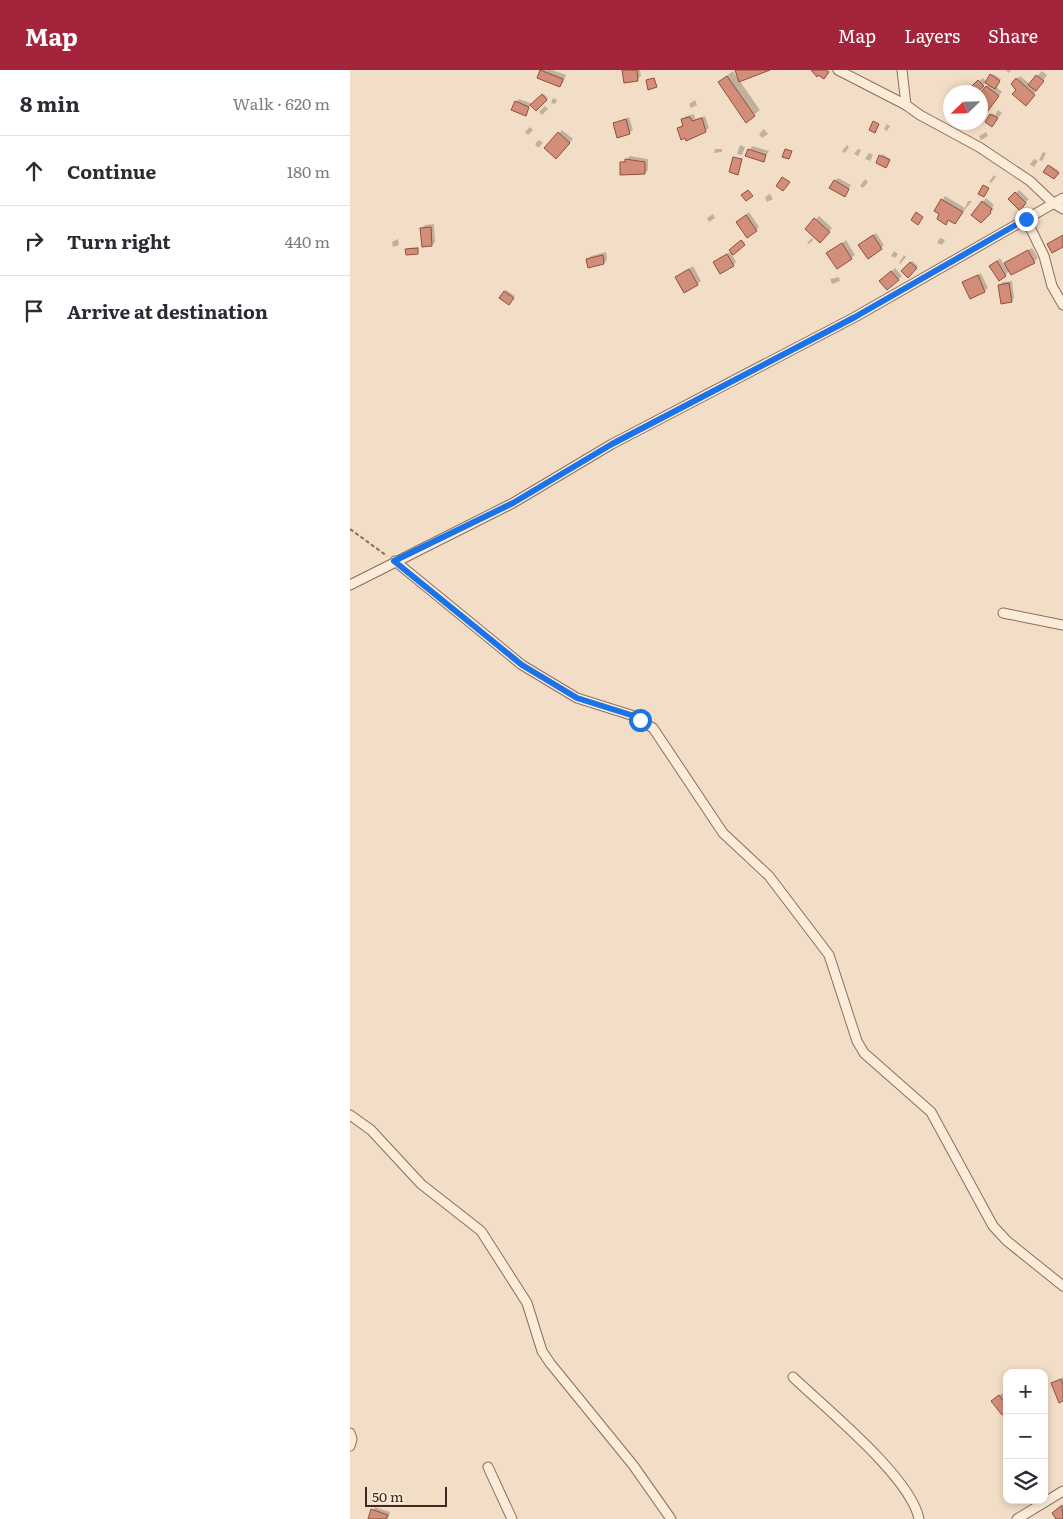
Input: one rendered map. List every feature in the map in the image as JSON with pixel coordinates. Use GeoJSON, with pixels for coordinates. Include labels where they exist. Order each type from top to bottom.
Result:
{"type":"FeatureCollection","features":[{"type":"Feature","properties":{"kind":"street"},"geometry":{"type":"LineString","coordinates":[[838,70],[906,104],[920,115],[979,147],[1030,181],[1053,204],[1063,209]]}},
{"type":"Feature","properties":{"kind":"street"},"geometry":{"type":"LineString","coordinates":[[902,70],[906,104]]}},
{"type":"Feature","properties":{"kind":"street"},"geometry":{"type":"LineString","coordinates":[[350,585],[394,561],[513,503],[612,444],[855,317],[1063,198]]}},
{"type":"Feature","properties":{"kind":"street"},"geometry":{"type":"LineString","coordinates":[[1026,219],[1044,256],[1052,286],[1063,305]]}},
{"type":"Feature","properties":{"kind":"street"},"geometry":{"type":"LineString","coordinates":[[394,561],[522,665],[577,698],[631,715],[652,728],[723,833],[769,876],[829,955],[857,1041],[864,1053],[931,1112],[994,1226],[1007,1241],[1063,1286]]}},
{"type":"Feature","properties":{"kind":"street"},"geometry":{"type":"LineString","coordinates":[[1003,613],[1063,625]]}},
{"type":"Feature","properties":{"kind":"street"},"geometry":{"type":"LineString","coordinates":[[350,1115],[371,1130],[421,1184],[481,1231],[527,1303],[546,1357],[633,1465],[671,1519]]}},
{"type":"Feature","properties":{"kind":"street"},"geometry":{"type":"LineString","coordinates":[[793,1377],[891,1470],[913,1502],[919,1519]]}},
{"type":"Feature","properties":{"kind":"street"},"geometry":{"type":"LineString","coordinates":[[350,1434],[352,1439],[350,1446]]}},
{"type":"Feature","properties":{"kind":"street"},"geometry":{"type":"LineString","coordinates":[[488,1467],[512,1519]]}},
{"type":"Feature","properties":{"kind":"street"},"geometry":{"type":"LineString","coordinates":[[1016,1519],[1063,1491]]}},
{"type":"Feature","properties":{"kind":"path"},"geometry":{"type":"LineString","coordinates":[[350,529],[394,561]]}},
{"type":"Feature","properties":{"kind":"building"},"geometry":{"type":"Polygon","coordinates":[[[540,70],[563,79],[560,87],[537,78],[540,70]]]}},
{"type":"Feature","properties":{"kind":"building"},"geometry":{"type":"Polygon","coordinates":[[[622,70],[637,70],[638,81],[624,83],[622,70]]]}},
{"type":"Feature","properties":{"kind":"building"},"geometry":{"type":"Polygon","coordinates":[[[735,70],[770,70],[739,82],[735,70]]]}},
{"type":"Feature","properties":{"kind":"building"},"geometry":{"type":"Polygon","coordinates":[[[811,70],[826,70],[829,72],[824,79],[818,75],[817,77],[811,70]]]}},
{"type":"Feature","properties":{"kind":"building"},"geometry":{"type":"Polygon","coordinates":[[[990,74],[1000,81],[995,89],[985,83],[990,74]]]}},
{"type":"Feature","properties":{"kind":"building"},"geometry":{"type":"Polygon","coordinates":[[[1036,75],[1044,81],[1036,91],[1028,85],[1036,75]]]}},
{"type":"Feature","properties":{"kind":"building"},"geometry":{"type":"Polygon","coordinates":[[[727,76],[755,116],[746,123],[718,82],[727,76]]]}},
{"type":"Feature","properties":{"kind":"building"},"geometry":{"type":"Polygon","coordinates":[[[654,78],[657,87],[648,90],[646,80],[654,78]]]}},
{"type":"Feature","properties":{"kind":"building"},"geometry":{"type":"Polygon","coordinates":[[[1016,78],[1035,95],[1026,106],[1012,94],[1016,90],[1011,84],[1016,78]]]}},
{"type":"Feature","properties":{"kind":"building"},"geometry":{"type":"Polygon","coordinates":[[[978,80],[983,85],[973,85],[978,80]]]}},
{"type":"Feature","properties":{"kind":"building"},"geometry":{"type":"Polygon","coordinates":[[[988,88],[999,96],[988,111],[988,88]]]}},
{"type":"Feature","properties":{"kind":"building"},"geometry":{"type":"Polygon","coordinates":[[[542,94],[547,100],[536,111],[530,105],[542,94]]]}},
{"type":"Feature","properties":{"kind":"building"},"geometry":{"type":"Polygon","coordinates":[[[515,101],[529,107],[526,116],[511,110],[515,101]]]}},
{"type":"Feature","properties":{"kind":"building"},"geometry":{"type":"Polygon","coordinates":[[[990,114],[998,118],[992,127],[988,124],[990,114]]]}},
{"type":"Feature","properties":{"kind":"building"},"geometry":{"type":"Polygon","coordinates":[[[690,117],[692,121],[702,118],[706,132],[686,141],[685,138],[681,140],[677,128],[683,126],[681,119],[690,117]]]}},
{"type":"Feature","properties":{"kind":"building"},"geometry":{"type":"Polygon","coordinates":[[[626,119],[630,134],[617,138],[613,123],[626,119]]]}},
{"type":"Feature","properties":{"kind":"building"},"geometry":{"type":"Polygon","coordinates":[[[873,121],[879,124],[875,133],[869,130],[873,121]]]}},
{"type":"Feature","properties":{"kind":"building"},"geometry":{"type":"Polygon","coordinates":[[[558,132],[570,143],[556,159],[544,148],[558,132]]]}},
{"type":"Feature","properties":{"kind":"building"},"geometry":{"type":"Polygon","coordinates":[[[748,149],[766,155],[764,162],[745,156],[748,149]]]}},
{"type":"Feature","properties":{"kind":"building"},"geometry":{"type":"Polygon","coordinates":[[[785,149],[792,151],[789,159],[782,157],[785,149]]]}},
{"type":"Feature","properties":{"kind":"building"},"geometry":{"type":"Polygon","coordinates":[[[879,155],[890,160],[886,168],[876,163],[879,155]]]}},
{"type":"Feature","properties":{"kind":"building"},"geometry":{"type":"Polygon","coordinates":[[[733,157],[742,159],[738,175],[729,172],[733,157]]]}},
{"type":"Feature","properties":{"kind":"building"},"geometry":{"type":"Polygon","coordinates":[[[625,159],[645,162],[645,174],[620,175],[620,162],[625,162],[625,159]]]}},
{"type":"Feature","properties":{"kind":"building"},"geometry":{"type":"Polygon","coordinates":[[[1048,165],[1059,173],[1054,179],[1043,172],[1048,165]]]}},
{"type":"Feature","properties":{"kind":"building"},"geometry":{"type":"Polygon","coordinates":[[[782,177],[790,182],[783,191],[776,186],[782,177]]]}},
{"type":"Feature","properties":{"kind":"building"},"geometry":{"type":"Polygon","coordinates":[[[834,180],[849,189],[845,197],[829,188],[834,180]]]}},
{"type":"Feature","properties":{"kind":"building"},"geometry":{"type":"Polygon","coordinates":[[[983,185],[989,188],[984,197],[978,194],[983,185]]]}},
{"type":"Feature","properties":{"kind":"building"},"geometry":{"type":"Polygon","coordinates":[[[748,190],[753,196],[746,201],[741,195],[748,190]]]}},
{"type":"Feature","properties":{"kind":"building"},"geometry":{"type":"Polygon","coordinates":[[[1015,192],[1026,203],[1020,211],[1008,199],[1015,192]]]}},
{"type":"Feature","properties":{"kind":"building"},"geometry":{"type":"Polygon","coordinates":[[[941,199],[963,212],[955,224],[948,220],[946,225],[937,219],[939,214],[934,211],[941,199]]]}},
{"type":"Feature","properties":{"kind":"building"},"geometry":{"type":"Polygon","coordinates":[[[982,201],[992,209],[991,213],[981,223],[971,215],[982,201]]]}},
{"type":"Feature","properties":{"kind":"building"},"geometry":{"type":"Polygon","coordinates":[[[916,212],[923,217],[918,225],[911,220],[916,212]]]}},
{"type":"Feature","properties":{"kind":"building"},"geometry":{"type":"Polygon","coordinates":[[[746,215],[757,231],[747,238],[736,222],[746,215]]]}},
{"type":"Feature","properties":{"kind":"building"},"geometry":{"type":"Polygon","coordinates":[[[814,218],[830,232],[820,243],[805,229],[814,218]]]}},
{"type":"Feature","properties":{"kind":"building"},"geometry":{"type":"Polygon","coordinates":[[[431,227],[432,246],[422,247],[420,228],[431,227]]]}},
{"type":"Feature","properties":{"kind":"building"},"geometry":{"type":"Polygon","coordinates":[[[873,235],[882,249],[868,259],[858,245],[873,235]]]}},
{"type":"Feature","properties":{"kind":"building"},"geometry":{"type":"Polygon","coordinates":[[[1063,235],[1063,247],[1052,253],[1047,244],[1063,235]]]}},
{"type":"Feature","properties":{"kind":"building"},"geometry":{"type":"Polygon","coordinates":[[[741,240],[745,245],[733,255],[729,250],[741,240]]]}},
{"type":"Feature","properties":{"kind":"building"},"geometry":{"type":"Polygon","coordinates":[[[842,243],[852,259],[837,269],[826,253],[842,243]]]}},
{"type":"Feature","properties":{"kind":"building"},"geometry":{"type":"Polygon","coordinates":[[[418,248],[418,254],[406,255],[405,249],[418,248]]]}},
{"type":"Feature","properties":{"kind":"building"},"geometry":{"type":"Polygon","coordinates":[[[1028,250],[1035,263],[1011,275],[1004,263],[1028,250]]]}},
{"type":"Feature","properties":{"kind":"building"},"geometry":{"type":"Polygon","coordinates":[[[727,254],[734,266],[720,274],[713,262],[727,254]]]}},
{"type":"Feature","properties":{"kind":"building"},"geometry":{"type":"Polygon","coordinates":[[[603,255],[604,264],[588,268],[586,259],[603,255]]]}},
{"type":"Feature","properties":{"kind":"building"},"geometry":{"type":"Polygon","coordinates":[[[997,261],[1006,276],[999,281],[989,266],[997,261]]]}},
{"type":"Feature","properties":{"kind":"building"},"geometry":{"type":"Polygon","coordinates":[[[910,262],[917,268],[908,278],[901,271],[910,262]]]}},
{"type":"Feature","properties":{"kind":"building"},"geometry":{"type":"Polygon","coordinates":[[[689,269],[698,285],[684,293],[675,277],[689,269]]]}},
{"type":"Feature","properties":{"kind":"building"},"geometry":{"type":"Polygon","coordinates":[[[891,271],[899,280],[887,290],[879,281],[891,271]]]}},
{"type":"Feature","properties":{"kind":"building"},"geometry":{"type":"Polygon","coordinates":[[[978,275],[985,292],[970,299],[962,282],[978,275]]]}},
{"type":"Feature","properties":{"kind":"building"},"geometry":{"type":"Polygon","coordinates":[[[1009,283],[1012,302],[1001,304],[998,285],[1009,283]]]}},
{"type":"Feature","properties":{"kind":"building"},"geometry":{"type":"Polygon","coordinates":[[[504,291],[514,298],[509,305],[499,298],[504,291]]]}},
{"type":"Feature","properties":{"kind":"building"},"geometry":{"type":"Polygon","coordinates":[[[1061,1379],[1063,1401],[1059,1403],[1051,1383],[1061,1379]]]}},
{"type":"Feature","properties":{"kind":"building"},"geometry":{"type":"Polygon","coordinates":[[[999,1395],[1003,1400],[1003,1414],[1002,1415],[991,1401],[999,1395]]]}},
{"type":"Feature","properties":{"kind":"building"},"geometry":{"type":"Polygon","coordinates":[[[1062,1505],[1063,1519],[1056,1519],[1052,1513],[1062,1505]]]}},
{"type":"Feature","properties":{"kind":"building"},"geometry":{"type":"Polygon","coordinates":[[[371,1509],[388,1515],[386,1519],[368,1519],[371,1509]]]}},
{"type":"Feature","properties":{"kind":"route"},"geometry":{"type":"LineString","coordinates":[[640,720],[631,715],[577,698],[511,658],[394,561],[513,503],[612,444],[855,317],[1026,219]]}}]}
